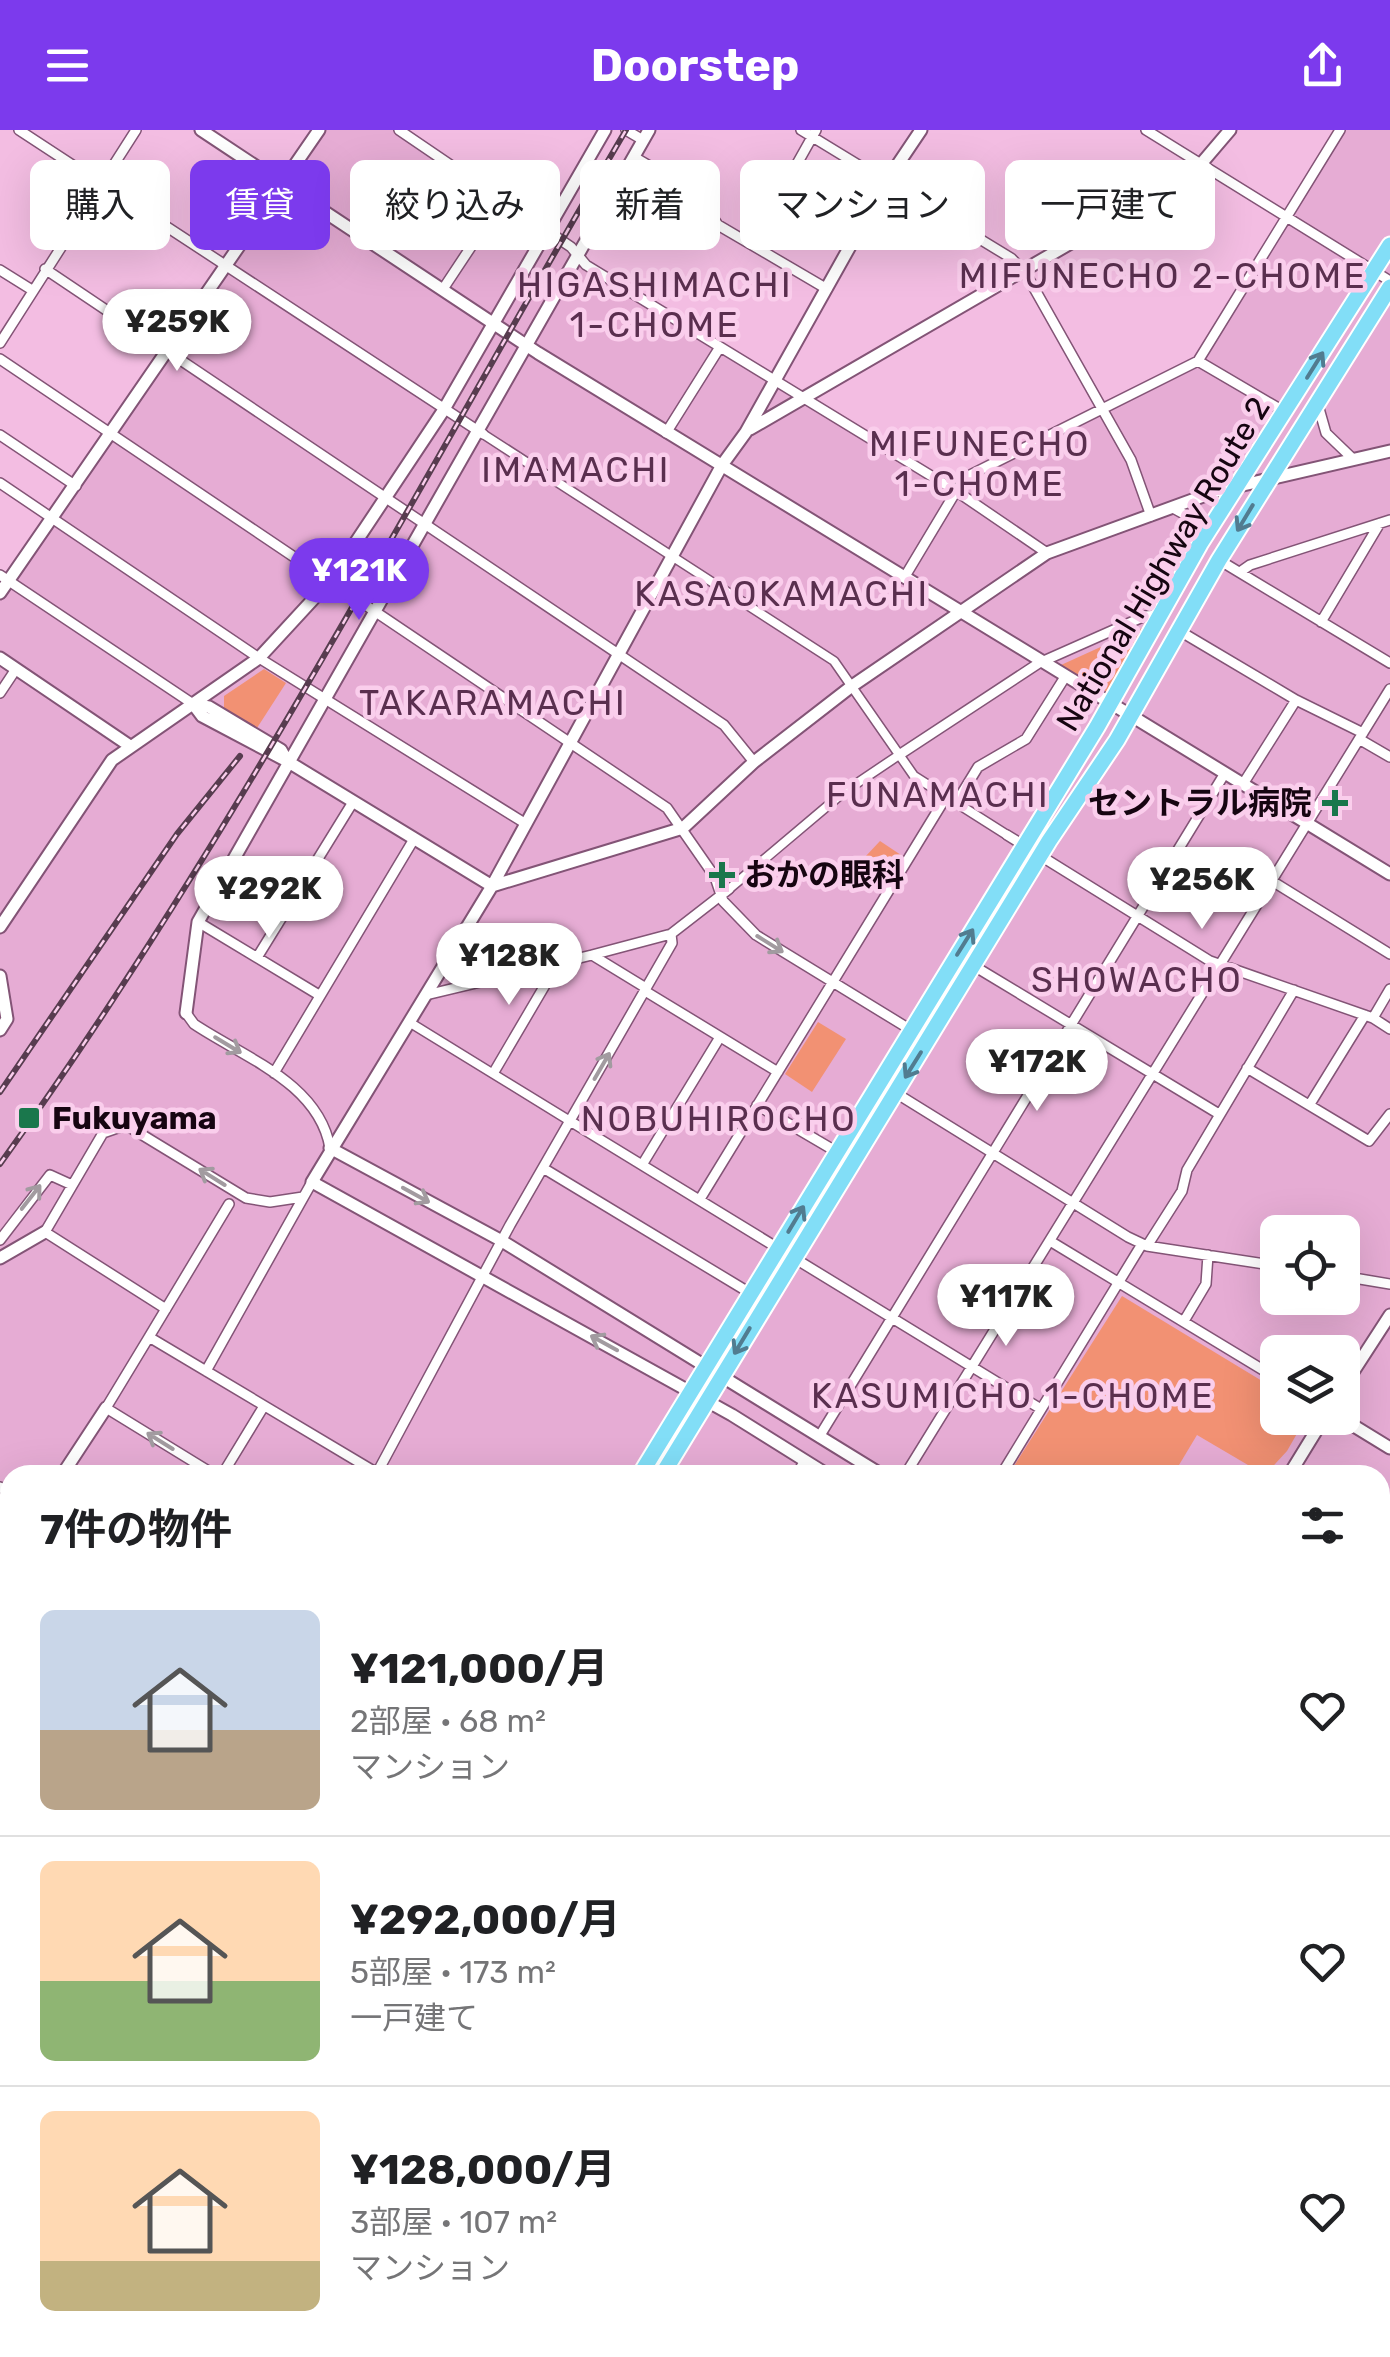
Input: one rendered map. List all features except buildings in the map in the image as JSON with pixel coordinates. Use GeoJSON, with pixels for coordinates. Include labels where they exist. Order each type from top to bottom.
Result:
{"type":"FeatureCollection","features":[{"type":"Feature","properties":{"kind":"highway","name":"National Highway Route 2"},"geometry":{"type":"LineString","coordinates":[[646,1465],[1109,706],[1200,544],[1390,245]]}},
{"type":"Feature","properties":{"kind":"highway","name":"National Highway Route 2"},"geometry":{"type":"LineString","coordinates":[[668,1465],[793,1256],[1129,717],[1219,560],[1390,284]]}},
{"type":"Feature","properties":{"kind":"street"},"geometry":{"type":"LineString","coordinates":[[19,130],[64,160]]}},
{"type":"Feature","properties":{"kind":"street"},"geometry":{"type":"LineString","coordinates":[[116,160],[136,130]]}},
{"type":"Feature","properties":{"kind":"street"},"geometry":{"type":"LineString","coordinates":[[201,130],[247,160]]}},
{"type":"Feature","properties":{"kind":"street"},"geometry":{"type":"LineString","coordinates":[[298,160],[318,130]]}},
{"type":"Feature","properties":{"kind":"street"},"geometry":{"type":"LineString","coordinates":[[399,130],[443,160]]}},
{"type":"Feature","properties":{"kind":"street"},"geometry":{"type":"LineString","coordinates":[[560,206],[605,130]]}},
{"type":"Feature","properties":{"kind":"street"},"geometry":{"type":"LineString","coordinates":[[330,1148],[328,1134],[301,1092],[194,1024],[186,1014],[198,922],[646,135],[626,130]]}},
{"type":"Feature","properties":{"kind":"street"},"geometry":{"type":"LineString","coordinates":[[801,130],[814,133],[854,160]]}},
{"type":"Feature","properties":{"kind":"street"},"geometry":{"type":"LineString","coordinates":[[901,160],[922,130]]}},
{"type":"Feature","properties":{"kind":"street"},"geometry":{"type":"LineString","coordinates":[[1146,130],[1196,160]]}},
{"type":"Feature","properties":{"kind":"street"},"geometry":{"type":"LineString","coordinates":[[1206,160],[1230,130]]}},
{"type":"Feature","properties":{"kind":"street"},"geometry":{"type":"LineString","coordinates":[[904,578],[964,478],[1198,361],[1340,130]]}},
{"type":"Feature","properties":{"kind":"street"},"geometry":{"type":"LineString","coordinates":[[799,160],[814,133]]}},
{"type":"Feature","properties":{"kind":"street"},"geometry":{"type":"LineString","coordinates":[[634,157],[697,194],[718,224],[740,237]]}},
{"type":"Feature","properties":{"kind":"street"},"geometry":{"type":"LineString","coordinates":[[1215,171],[1374,270],[1390,284]]}},
{"type":"Feature","properties":{"kind":"street"},"geometry":{"type":"LineString","coordinates":[[330,215],[666,433],[1390,874]]}},
{"type":"Feature","properties":{"kind":"street"},"geometry":{"type":"LineString","coordinates":[[170,231],[834,661],[914,776],[946,798],[1218,963],[1369,1016],[1390,1029]]}},
{"type":"Feature","properties":{"kind":"street"},"geometry":{"type":"LineString","coordinates":[[560,241],[586,265],[956,491],[1047,553]]}},
{"type":"Feature","properties":{"kind":"street"},"geometry":{"type":"LineString","coordinates":[[985,242],[1025,272],[1104,408],[1131,460],[1152,516]]}},
{"type":"Feature","properties":{"kind":"street"},"geometry":{"type":"LineString","coordinates":[[0,343],[57,250]]}},
{"type":"Feature","properties":{"kind":"street"},"geometry":{"type":"LineString","coordinates":[[0,594],[4,578],[53,519],[236,250]]}},
{"type":"Feature","properties":{"kind":"street"},"geometry":{"type":"LineString","coordinates":[[443,289],[469,250]]}},
{"type":"Feature","properties":{"kind":"street"},"geometry":{"type":"LineString","coordinates":[[0,928],[112,760],[259,658],[330,580],[443,410],[535,250]]}},
{"type":"Feature","properties":{"kind":"street"},"geometry":{"type":"LineString","coordinates":[[762,250],[827,288]]}},
{"type":"Feature","properties":{"kind":"street"},"geometry":{"type":"LineString","coordinates":[[206,1372],[330,1148],[492,886],[522,822],[616,652],[848,250]]}},
{"type":"Feature","properties":{"kind":"street"},"geometry":{"type":"LineString","coordinates":[[746,432],[1061,250]]}},
{"type":"Feature","properties":{"kind":"street"},"geometry":{"type":"LineString","coordinates":[[45,269],[724,724],[754,762]]}},
{"type":"Feature","properties":{"kind":"street"},"geometry":{"type":"LineString","coordinates":[[0,270],[32,290]]}},
{"type":"Feature","properties":{"kind":"street"},"geometry":{"type":"LineString","coordinates":[[666,433],[720,347]]}},
{"type":"Feature","properties":{"kind":"street"},"geometry":{"type":"LineString","coordinates":[[0,359],[668,808],[756,936],[911,1030]]}},
{"type":"Feature","properties":{"kind":"street"},"geometry":{"type":"LineString","coordinates":[[1198,361],[1285,412]]}},
{"type":"Feature","properties":{"kind":"street"},"geometry":{"type":"LineString","coordinates":[[1318,405],[1326,433],[1353,459]]}},
{"type":"Feature","properties":{"kind":"street"},"geometry":{"type":"LineString","coordinates":[[0,435],[76,486]]}},
{"type":"Feature","properties":{"kind":"street"},"geometry":{"type":"LineString","coordinates":[[4,578],[193,704],[209,708],[281,750],[287,761],[492,886],[683,828],[754,762],[852,686],[1047,553],[1236,488],[1390,451]]}},
{"type":"Feature","properties":{"kind":"street"},"geometry":{"type":"LineString","coordinates":[[0,483],[259,658],[522,822]]}},
{"type":"Feature","properties":{"kind":"street"},"geometry":{"type":"LineString","coordinates":[[1173,508],[1196,520],[1200,544]]}},
{"type":"Feature","properties":{"kind":"street"},"geometry":{"type":"LineString","coordinates":[[1240,572],[1268,558],[1385,522]]}},
{"type":"Feature","properties":{"kind":"street"},"geometry":{"type":"LineString","coordinates":[[1321,622],[1385,522]]}},
{"type":"Feature","properties":{"kind":"street"},"geometry":{"type":"LineString","coordinates":[[1219,560],[1390,663]]}},
{"type":"Feature","properties":{"kind":"street"},"geometry":{"type":"LineString","coordinates":[[426,995],[671,934],[844,792],[1039,663],[1145,616],[1162,615]]}},
{"type":"Feature","properties":{"kind":"street"},"geometry":{"type":"LineString","coordinates":[[1178,630],[1361,736],[1390,757]]}},
{"type":"Feature","properties":{"kind":"street"},"geometry":{"type":"LineString","coordinates":[[0,658],[130,746]]}},
{"type":"Feature","properties":{"kind":"street"},"geometry":{"type":"LineString","coordinates":[[0,693],[16,669]]}},
{"type":"Feature","properties":{"kind":"street"},"geometry":{"type":"LineString","coordinates":[[956,803],[978,767],[1026,739],[1065,677]]}},
{"type":"Feature","properties":{"kind":"street"},"geometry":{"type":"LineString","coordinates":[[912,1465],[1150,1071],[1390,689]]}},
{"type":"Feature","properties":{"kind":"street"},"geometry":{"type":"LineString","coordinates":[[1244,784],[1296,700]]}},
{"type":"Feature","properties":{"kind":"street"},"geometry":{"type":"LineString","coordinates":[[819,1437],[1225,772]]}},
{"type":"Feature","properties":{"kind":"street"},"geometry":{"type":"LineString","coordinates":[[700,1199],[946,798]]}},
{"type":"Feature","properties":{"kind":"street"},"geometry":{"type":"LineString","coordinates":[[258,956],[353,802]]}},
{"type":"Feature","properties":{"kind":"street"},"geometry":{"type":"LineString","coordinates":[[274,1072],[414,839]]}},
{"type":"Feature","properties":{"kind":"street"},"geometry":{"type":"LineString","coordinates":[[1272,880],[1390,954]]}},
{"type":"Feature","properties":{"kind":"street"},"geometry":{"type":"LineString","coordinates":[[198,922],[319,995]]}},
{"type":"Feature","properties":{"kind":"street"},"geometry":{"type":"LineString","coordinates":[[382,1465],[502,1241],[672,943],[671,934]]}},
{"type":"Feature","properties":{"kind":"street"},"geometry":{"type":"LineString","coordinates":[[592,955],[778,1072]]}},
{"type":"Feature","properties":{"kind":"street"},"geometry":{"type":"LineString","coordinates":[[494,1072],[558,964]]}},
{"type":"Feature","properties":{"kind":"street"},"geometry":{"type":"LineString","coordinates":[[974,966],[1219,1114]]}},
{"type":"Feature","properties":{"kind":"street"},"geometry":{"type":"LineString","coordinates":[[0,976],[7,1019],[0,1030]]}},
{"type":"Feature","properties":{"kind":"street"},"geometry":{"type":"LineString","coordinates":[[1310,1104],[1390,989]]}},
{"type":"Feature","properties":{"kind":"street"},"geometry":{"type":"LineString","coordinates":[[1007,1465],[1118,1282],[1182,1191],[1187,1170],[1294,990]]}},
{"type":"Feature","properties":{"kind":"street"},"geometry":{"type":"LineString","coordinates":[[409,1022],[1041,1409]]}},
{"type":"Feature","properties":{"kind":"street"},"geometry":{"type":"LineString","coordinates":[[642,1164],[720,1037]]}},
{"type":"Feature","properties":{"kind":"street"},"geometry":{"type":"LineString","coordinates":[[1247,1068],[1369,1141],[1389,1120]]}},
{"type":"Feature","properties":{"kind":"street"},"geometry":{"type":"LineString","coordinates":[[878,1082],[1145,1245],[1260,1263]]}},
{"type":"Feature","properties":{"kind":"street"},"geometry":{"type":"LineString","coordinates":[[757,1105],[837,1152]]}},
{"type":"Feature","properties":{"kind":"street"},"geometry":{"type":"LineString","coordinates":[[0,1258],[46,1232],[103,1133],[126,1125],[246,1198],[270,1202],[302,1197]]}},
{"type":"Feature","properties":{"kind":"street"},"geometry":{"type":"LineString","coordinates":[[330,1148],[502,1241],[865,1465]]}},
{"type":"Feature","properties":{"kind":"street"},"geometry":{"type":"LineString","coordinates":[[543,1168],[750,1293]]}},
{"type":"Feature","properties":{"kind":"street"},"geometry":{"type":"LineString","coordinates":[[0,1240],[50,1175],[72,1185]]}},
{"type":"Feature","properties":{"kind":"street"},"geometry":{"type":"LineString","coordinates":[[312,1182],[706,1400],[812,1465]]}},
{"type":"Feature","properties":{"kind":"street"},"geometry":{"type":"LineString","coordinates":[[69,1465],[229,1204]]}},
{"type":"Feature","properties":{"kind":"street"},"geometry":{"type":"LineString","coordinates":[[46,1232],[166,1309]]}},
{"type":"Feature","properties":{"kind":"street"},"geometry":{"type":"LineString","coordinates":[[1050,1240],[1260,1367]]}},
{"type":"Feature","properties":{"kind":"street"},"geometry":{"type":"LineString","coordinates":[[1184,1322],[1206,1284],[1208,1254]]}},
{"type":"Feature","properties":{"kind":"street"},"geometry":{"type":"LineString","coordinates":[[1360,1279],[1390,1284]]}},
{"type":"Feature","properties":{"kind":"street"},"geometry":{"type":"LineString","coordinates":[[1360,1361],[1390,1315]]}},
{"type":"Feature","properties":{"kind":"street"},"geometry":{"type":"LineString","coordinates":[[148,1337],[362,1465]]}},
{"type":"Feature","properties":{"kind":"street"},"geometry":{"type":"LineString","coordinates":[[225,1465],[264,1406]]}},
{"type":"Feature","properties":{"kind":"street"},"geometry":{"type":"LineString","coordinates":[[106,1408],[201,1465]]}},
{"type":"Feature","properties":{"kind":"street"},"geometry":{"type":"LineString","coordinates":[[1360,1430],[1390,1448]]}},
{"type":"Feature","properties":{"kind":"street"},"geometry":{"type":"LineString","coordinates":[[1296,1465],[1314,1435]]}},
{"type":"Feature","properties":{"kind":"street"},"geometry":{"type":"LineString","coordinates":[[802,1465],[805,1461]]}},
{"type":"Feature","properties":{"kind":"shaded area"},"geometry":{"type":"Polygon","coordinates":[[[318,130],[396,130],[441,160],[350,160],[350,250],[560,250],[560,240],[952,487],[1196,365],[1345,130],[1390,130],[1390,1465],[0,1465],[0,1029],[6,1020],[0,984],[0,595],[236,250],[330,250],[330,160],[297,160],[318,130]]]}},
{"type":"Feature","properties":{"kind":"shaded area"},"geometry":{"type":"Polygon","coordinates":[[[1149,625],[1106,696],[1061,665],[1149,625]]]}},
{"type":"Feature","properties":{"kind":"shaded area"},"geometry":{"type":"Polygon","coordinates":[[[264,669],[286,683],[257,728],[224,709],[224,696],[264,669]]]}},
{"type":"Feature","properties":{"kind":"shaded area"},"geometry":{"type":"Polygon","coordinates":[[[880,841],[904,857],[895,874],[865,857],[880,841]]]}},
{"type":"Feature","properties":{"kind":"shaded area"},"geometry":{"type":"Polygon","coordinates":[[[818,1022],[846,1039],[812,1092],[785,1074],[818,1022]]]}},
{"type":"Feature","properties":{"kind":"shaded area"},"geometry":{"type":"Polygon","coordinates":[[[1122,1296],[1260,1380],[1260,1435],[1296,1435],[1274,1465],[1248,1465],[1197,1435],[1179,1465],[1015,1465],[1122,1296]]]}},
{"type":"Feature","properties":{"kind":"railway"},"geometry":{"type":"LineString","coordinates":[[0,1164],[86,1040],[248,785],[626,130]]}},
{"type":"Feature","properties":{"kind":"railway"},"geometry":{"type":"LineString","coordinates":[[0,1092],[177,834],[240,756]]}},
{"type":"Feature","properties":{"kind":"place","name":"セントラル病院"},"geometry":{"type":"Point","coordinates":[1335,803]}},
{"type":"Feature","properties":{"kind":"place","name":"おかの眼科"},"geometry":{"type":"Point","coordinates":[722,875]}},
{"type":"Feature","properties":{"kind":"place","name":"Fukuyama"},"geometry":{"type":"Point","coordinates":[29,1118]}},
{"type":"Feature","properties":{"kind":"district","name":"MIFUNECHO 2-CHOME"},"geometry":{"type":"Point","coordinates":[1163,276]}},
{"type":"Feature","properties":{"kind":"district","name":"HIGASHIMACHI 1-CHOME"},"geometry":{"type":"Point","coordinates":[655,305]}},
{"type":"Feature","properties":{"kind":"district","name":"MIFUNECHO 1-CHOME"},"geometry":{"type":"Point","coordinates":[980,464]}},
{"type":"Feature","properties":{"kind":"district","name":"IMAMACHI"},"geometry":{"type":"Point","coordinates":[576,470]}},
{"type":"Feature","properties":{"kind":"district","name":"KASAOKAMACHI"},"geometry":{"type":"Point","coordinates":[782,594]}},
{"type":"Feature","properties":{"kind":"district","name":"TAKARAMACHI"},"geometry":{"type":"Point","coordinates":[493,703]}},
{"type":"Feature","properties":{"kind":"district","name":"FUNAMACHI"},"geometry":{"type":"Point","coordinates":[938,795]}},
{"type":"Feature","properties":{"kind":"district","name":"SHOWACHO"},"geometry":{"type":"Point","coordinates":[1137,980]}},
{"type":"Feature","properties":{"kind":"district","name":"NOBUHIROCHO"},"geometry":{"type":"Point","coordinates":[719,1119]}},
{"type":"Feature","properties":{"kind":"district","name":"KASUMICHO 1-CHOME"},"geometry":{"type":"Point","coordinates":[1013,1396]}}]}
